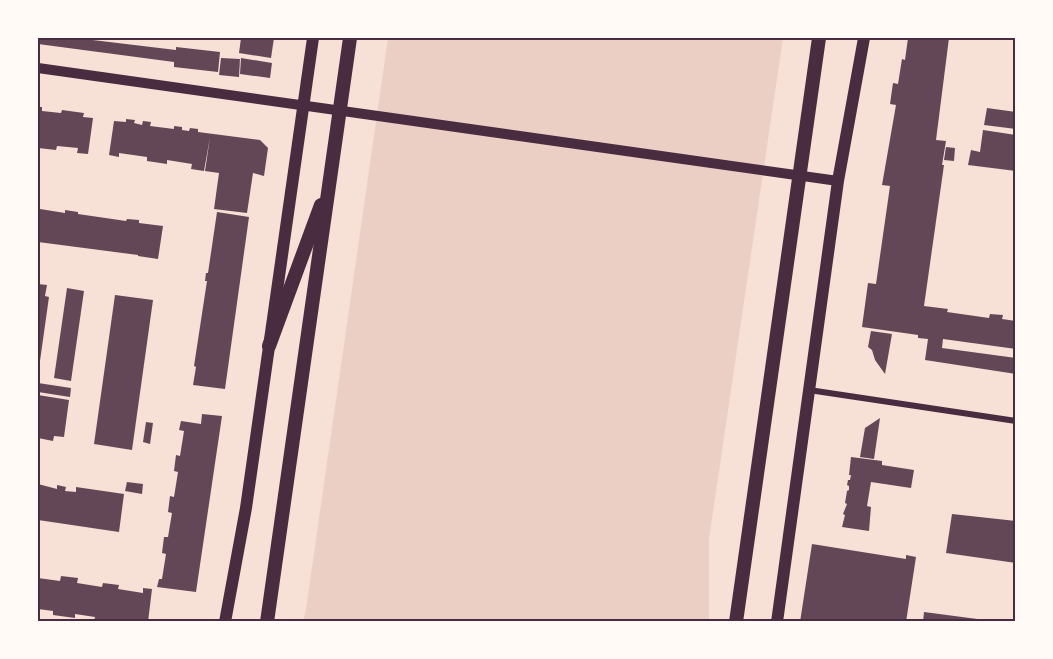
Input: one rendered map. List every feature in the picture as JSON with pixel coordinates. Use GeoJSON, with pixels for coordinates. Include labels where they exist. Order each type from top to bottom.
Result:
{"type":"FeatureCollection","features":[{"type":"Feature","properties":{"kind":"main road"},"geometry":{"type":"LineString","coordinates":[[225,621],[246,508],[313,38]]}},
{"type":"Feature","properties":{"kind":"main road"},"geometry":{"type":"LineString","coordinates":[[267,621],[350,38]]}},
{"type":"Feature","properties":{"kind":"main road"},"geometry":{"type":"LineString","coordinates":[[736,621],[819,38]]}},
{"type":"Feature","properties":{"kind":"main road"},"geometry":{"type":"LineString","coordinates":[[777,621],[838,181],[864,38]]}},
{"type":"Feature","properties":{"kind":"main road"},"geometry":{"type":"LineString","coordinates":[[269,346],[331,177]]}},
{"type":"Feature","properties":{"kind":"street"},"geometry":{"type":"LineString","coordinates":[[38,68],[838,181]]}},
{"type":"Feature","properties":{"kind":"street"},"geometry":{"type":"LineString","coordinates":[[809,390],[1016,421]]}},
{"type":"Feature","properties":{"kind":"shaded area"},"geometry":{"type":"Polygon","coordinates":[[[388,38],[783,38],[709,539],[709,621],[303,622],[388,38]]]}},
{"type":"Feature","properties":{"kind":"building"},"geometry":{"type":"Polygon","coordinates":[[[38,38],[76,38],[176,50],[176,47],[220,52],[218,72],[174,67],[174,62],[38,44],[38,38]]]}},
{"type":"Feature","properties":{"kind":"building"},"geometry":{"type":"Polygon","coordinates":[[[241,38],[274,38],[271,58],[239,53],[241,38]]]}},
{"type":"Feature","properties":{"kind":"building"},"geometry":{"type":"Polygon","coordinates":[[[908,38],[949,38],[936,140],[946,141],[942,165],[944,165],[924,306],[989,318],[990,314],[1003,315],[1002,319],[1016,321],[1016,349],[943,339],[942,348],[1016,358],[1016,374],[925,360],[928,339],[918,338],[918,335],[862,327],[868,283],[876,284],[890,186],[882,185],[896,105],[890,104],[893,83],[898,84],[908,38]]]}},
{"type":"Feature","properties":{"kind":"building"},"geometry":{"type":"Polygon","coordinates":[[[221,58],[240,59],[239,77],[219,75],[221,58]]]}},
{"type":"Feature","properties":{"kind":"building"},"geometry":{"type":"Polygon","coordinates":[[[241,58],[272,63],[270,78],[240,74],[241,58]]]}},
{"type":"Feature","properties":{"kind":"building"},"geometry":{"type":"Polygon","coordinates":[[[38,107],[42,107],[42,111],[61,113],[62,110],[84,113],[83,117],[93,118],[88,154],[77,153],[78,148],[57,146],[56,150],[38,148],[38,107]]]}},
{"type":"Feature","properties":{"kind":"building"},"geometry":{"type":"Polygon","coordinates":[[[987,108],[1016,112],[1016,129],[984,125],[987,108]]]}},
{"type":"Feature","properties":{"kind":"building"},"geometry":{"type":"Polygon","coordinates":[[[126,119],[135,120],[134,123],[142,125],[143,121],[151,122],[150,126],[174,129],[174,126],[182,127],[182,130],[189,131],[190,128],[198,129],[198,132],[260,140],[268,148],[264,176],[253,173],[247,213],[214,209],[219,173],[205,171],[210,137],[204,171],[191,169],[192,164],[167,160],[167,164],[147,161],[147,157],[119,153],[119,157],[109,155],[114,121],[126,122],[126,119]]]}},
{"type":"Feature","properties":{"kind":"building"},"geometry":{"type":"Polygon","coordinates":[[[983,130],[1016,135],[1016,171],[968,165],[971,150],[980,152],[983,130]]]}},
{"type":"Feature","properties":{"kind":"building"},"geometry":{"type":"Polygon","coordinates":[[[946,147],[955,148],[954,161],[944,160],[946,147]]]}},
{"type":"Feature","properties":{"kind":"building"},"geometry":{"type":"Polygon","coordinates":[[[40,209],[65,213],[65,210],[126,221],[127,219],[139,220],[139,223],[163,226],[158,259],[38,242],[40,209]]]}},
{"type":"Feature","properties":{"kind":"building"},"geometry":{"type":"Polygon","coordinates":[[[217,212],[249,217],[225,389],[193,385],[207,281],[205,281],[206,273],[208,273],[217,212]]]}},
{"type":"Feature","properties":{"kind":"building"},"geometry":{"type":"Polygon","coordinates":[[[38,284],[47,285],[45,296],[49,297],[39,368],[38,284]]]}},
{"type":"Feature","properties":{"kind":"building"},"geometry":{"type":"Polygon","coordinates":[[[67,288],[84,291],[71,381],[54,378],[67,288]]]}},
{"type":"Feature","properties":{"kind":"building"},"geometry":{"type":"Polygon","coordinates":[[[115,295],[153,300],[132,450],[94,444],[115,295]]]}},
{"type":"Feature","properties":{"kind":"building"},"geometry":{"type":"Polygon","coordinates":[[[871,331],[892,334],[885,374],[868,347],[871,331]]]}},
{"type":"Feature","properties":{"kind":"building"},"geometry":{"type":"Polygon","coordinates":[[[38,383],[71,388],[70,397],[38,392],[38,383]]]}},
{"type":"Feature","properties":{"kind":"building"},"geometry":{"type":"Polygon","coordinates":[[[38,395],[69,400],[64,437],[54,436],[53,441],[38,438],[38,395]]]}},
{"type":"Feature","properties":{"kind":"building"},"geometry":{"type":"Polygon","coordinates":[[[202,414],[222,416],[196,592],[157,587],[159,579],[162,579],[166,554],[162,553],[164,537],[168,537],[172,513],[168,512],[170,496],[174,497],[178,472],[174,471],[176,455],[180,456],[184,431],[179,430],[181,421],[201,424],[202,414]]]}},
{"type":"Feature","properties":{"kind":"building"},"geometry":{"type":"Polygon","coordinates":[[[880,418],[874,459],[860,457],[865,428],[880,418]]]}},
{"type":"Feature","properties":{"kind":"building"},"geometry":{"type":"Polygon","coordinates":[[[146,422],[153,423],[150,444],[143,442],[146,422]]]}},
{"type":"Feature","properties":{"kind":"building"},"geometry":{"type":"Polygon","coordinates":[[[851,457],[882,461],[882,465],[914,470],[911,488],[871,482],[867,506],[871,507],[869,531],[842,527],[849,490],[847,485],[851,475],[849,475],[851,457]]]}},
{"type":"Feature","properties":{"kind":"building"},"geometry":{"type":"Polygon","coordinates":[[[127,482],[143,484],[142,494],[125,491],[127,482]]]}},
{"type":"Feature","properties":{"kind":"building"},"geometry":{"type":"Polygon","coordinates":[[[38,484],[57,489],[57,485],[66,487],[65,491],[76,492],[76,487],[124,494],[119,532],[38,520],[38,484]]]}},
{"type":"Feature","properties":{"kind":"building"},"geometry":{"type":"Polygon","coordinates":[[[952,514],[1016,521],[1016,563],[946,553],[952,514]]]}},
{"type":"Feature","properties":{"kind":"building"},"geometry":{"type":"Polygon","coordinates":[[[812,544],[906,559],[906,555],[916,557],[906,622],[800,622],[812,544]]]}},
{"type":"Feature","properties":{"kind":"building"},"geometry":{"type":"Polygon","coordinates":[[[61,576],[78,578],[77,583],[102,587],[103,583],[119,585],[118,589],[143,593],[143,588],[152,589],[148,622],[97,622],[94,621],[95,617],[75,614],[75,618],[53,615],[53,611],[38,609],[38,578],[60,581],[61,576]]]}},
{"type":"Feature","properties":{"kind":"building"},"geometry":{"type":"Polygon","coordinates":[[[924,612],[985,620],[985,622],[923,622],[924,612]]]}}]}
